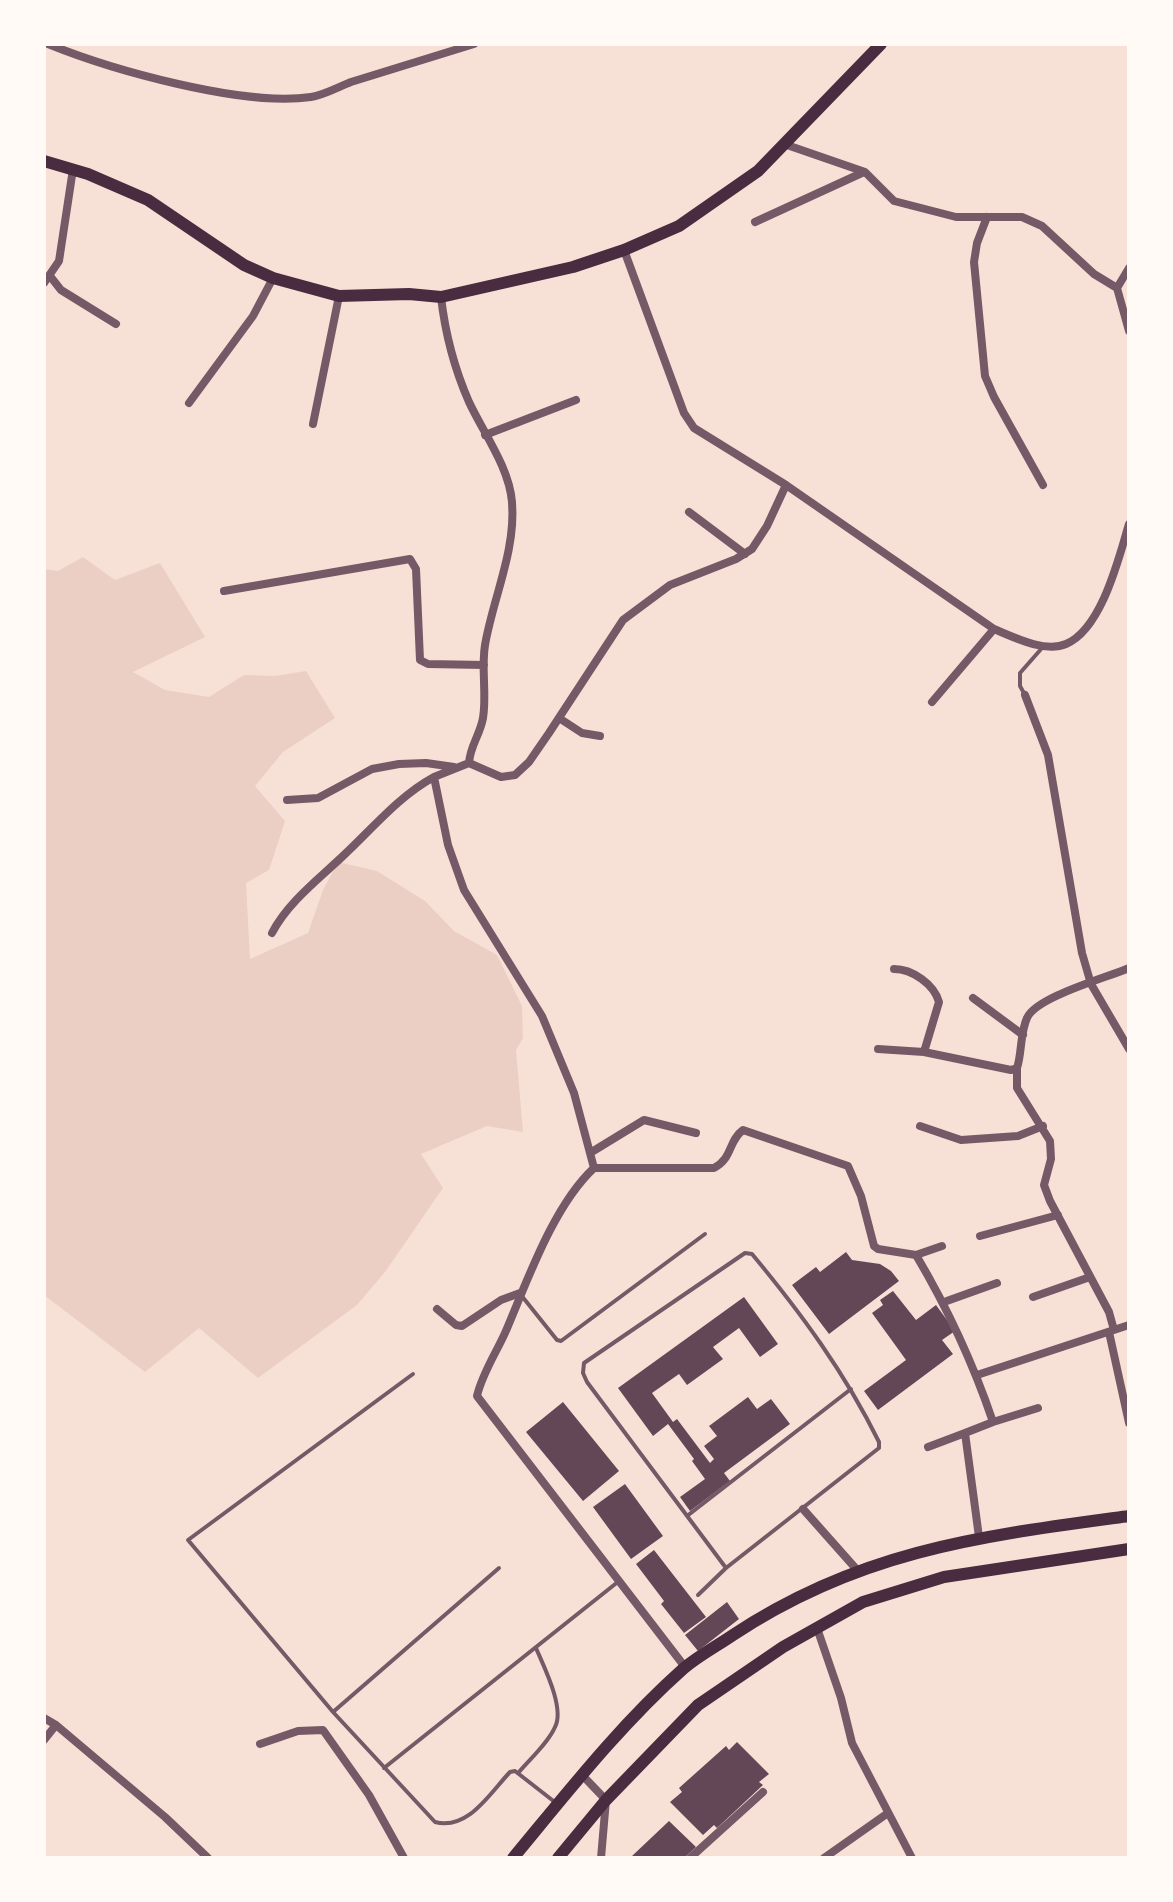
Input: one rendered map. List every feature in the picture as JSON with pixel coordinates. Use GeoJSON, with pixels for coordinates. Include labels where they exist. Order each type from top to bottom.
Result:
{"type":"FeatureCollection","features":[{"type":"Feature","properties":{"kind":"main road"},"geometry":{"type":"LineString","coordinates":[[44,161],[73,169],[148,200],[244,265],[273,278],[339,296],[409,294],[441,297],[573,267],[624,250],[679,226],[758,171],[881,44]]}},
{"type":"Feature","properties":{"kind":"main road"},"geometry":{"type":"LineString","coordinates":[[513,1858],[633,1718],[685,1667],[769,1611],[858,1571],[912,1552],[979,1537],[1129,1516]]}},
{"type":"Feature","properties":{"kind":"main road"},"geometry":{"type":"LineString","coordinates":[[558,1858],[606,1800],[698,1705],[783,1647],[863,1602],[944,1577],[1129,1549]]}},
{"type":"Feature","properties":{"kind":"street"},"geometry":{"type":"LineString","coordinates":[[48,44],[159,79],[240,95],[293,98],[314,97],[474,44]]}},
{"type":"Feature","properties":{"kind":"street"},"geometry":{"type":"LineString","coordinates":[[784,144],[865,172],[894,201],[956,217],[1022,217],[1042,226],[1094,274],[1117,288],[1129,331]]}},
{"type":"Feature","properties":{"kind":"street"},"geometry":{"type":"LineString","coordinates":[[73,169],[59,261],[47,280],[116,324]]}},
{"type":"Feature","properties":{"kind":"street"},"geometry":{"type":"LineString","coordinates":[[755,222],[865,172]]}},
{"type":"Feature","properties":{"kind":"street"},"geometry":{"type":"LineString","coordinates":[[987,217],[974,262],[985,376],[1043,485]]}},
{"type":"Feature","properties":{"kind":"street"},"geometry":{"type":"LineString","coordinates":[[624,250],[684,413],[694,428],[786,485],[994,629],[1045,646],[1066,644],[1079,636],[1109,588],[1129,524]]}},
{"type":"Feature","properties":{"kind":"street"},"geometry":{"type":"LineString","coordinates":[[1117,288],[1129,268]]}},
{"type":"Feature","properties":{"kind":"street"},"geometry":{"type":"LineString","coordinates":[[189,403],[253,316],[273,278]]}},
{"type":"Feature","properties":{"kind":"street"},"geometry":{"type":"LineString","coordinates":[[313,424],[339,296]]}},
{"type":"Feature","properties":{"kind":"street"},"geometry":{"type":"LineString","coordinates":[[441,297],[443,319],[458,371],[506,475],[512,499],[513,525],[485,646],[486,702],[483,722],[470,750],[469,763]]}},
{"type":"Feature","properties":{"kind":"street"},"geometry":{"type":"LineString","coordinates":[[485,435],[576,400]]}},
{"type":"Feature","properties":{"kind":"street"},"geometry":{"type":"LineString","coordinates":[[272,933],[280,917],[412,789],[454,767],[469,763],[501,777],[515,775],[529,762],[623,620],[670,585],[752,549],[767,526],[786,485]]}},
{"type":"Feature","properties":{"kind":"street"},"geometry":{"type":"LineString","coordinates":[[689,512],[745,554]]}},
{"type":"Feature","properties":{"kind":"street"},"geometry":{"type":"LineString","coordinates":[[224,591],[410,559],[416,569],[420,660],[428,664],[484,665]]}},
{"type":"Feature","properties":{"kind":"street"},"geometry":{"type":"LineString","coordinates":[[932,702],[994,629]]}},
{"type":"Feature","properties":{"kind":"street"},"geometry":{"type":"LineString","coordinates":[[1025,695],[1048,755],[1082,953],[1091,984],[1129,1049]]}},
{"type":"Feature","properties":{"kind":"street"},"geometry":{"type":"LineString","coordinates":[[559,718],[582,733],[600,736]]}},
{"type":"Feature","properties":{"kind":"street"},"geometry":{"type":"LineString","coordinates":[[287,800],[318,798],[372,769],[426,763],[454,767]]}},
{"type":"Feature","properties":{"kind":"street"},"geometry":{"type":"LineString","coordinates":[[434,777],[448,845],[464,890],[542,1016],[574,1093],[594,1168]]}},
{"type":"Feature","properties":{"kind":"street"},"geometry":{"type":"LineString","coordinates":[[1129,968],[1037,1005],[1027,1017],[1017,1068],[1017,1088],[1050,1141],[1051,1159],[1044,1185],[1109,1312],[1129,1423]]}},
{"type":"Feature","properties":{"kind":"street"},"geometry":{"type":"LineString","coordinates":[[894,969],[906,969],[920,978],[937,996],[939,1002],[924,1052]]}},
{"type":"Feature","properties":{"kind":"street"},"geometry":{"type":"LineString","coordinates":[[973,998],[1023,1035]]}},
{"type":"Feature","properties":{"kind":"street"},"geometry":{"type":"LineString","coordinates":[[878,1049],[924,1052],[1011,1070],[1017,1068]]}},
{"type":"Feature","properties":{"kind":"street"},"geometry":{"type":"LineString","coordinates":[[590,1153],[644,1120],[696,1133]]}},
{"type":"Feature","properties":{"kind":"street"},"geometry":{"type":"LineString","coordinates":[[920,1126],[961,1140],[1018,1136],[1043,1126]]}},
{"type":"Feature","properties":{"kind":"street"},"geometry":{"type":"LineString","coordinates":[[685,1667],[477,1396],[520,1293],[575,1190],[594,1168],[714,1168],[726,1160],[737,1135],[743,1130],[848,1166],[861,1196],[874,1246],[878,1249],[916,1255],[942,1246]]}},
{"type":"Feature","properties":{"kind":"street"},"geometry":{"type":"LineString","coordinates":[[980,1236],[1058,1215]]}},
{"type":"Feature","properties":{"kind":"street"},"geometry":{"type":"LineString","coordinates":[[916,1255],[944,1302],[977,1375],[993,1422]]}},
{"type":"Feature","properties":{"kind":"street"},"geometry":{"type":"LineString","coordinates":[[1033,1297],[1090,1277]]}},
{"type":"Feature","properties":{"kind":"street"},"geometry":{"type":"LineString","coordinates":[[944,1302],[997,1283]]}},
{"type":"Feature","properties":{"kind":"street"},"geometry":{"type":"LineString","coordinates":[[437,1309],[456,1325],[462,1326],[501,1300],[520,1293]]}},
{"type":"Feature","properties":{"kind":"street"},"geometry":{"type":"LineString","coordinates":[[977,1375],[1129,1325]]}},
{"type":"Feature","properties":{"kind":"street"},"geometry":{"type":"LineString","coordinates":[[928,1447],[1038,1408]]}},
{"type":"Feature","properties":{"kind":"street"},"geometry":{"type":"LineString","coordinates":[[965,1433],[979,1537]]}},
{"type":"Feature","properties":{"kind":"street"},"geometry":{"type":"LineString","coordinates":[[803,1509],[858,1571]]}},
{"type":"Feature","properties":{"kind":"street"},"geometry":{"type":"LineString","coordinates":[[817,1628],[852,1743],[912,1858]]}},
{"type":"Feature","properties":{"kind":"street"},"geometry":{"type":"LineString","coordinates":[[44,1718],[165,1817],[208,1858]]}},
{"type":"Feature","properties":{"kind":"street"},"geometry":{"type":"LineString","coordinates":[[44,1740],[56,1725]]}},
{"type":"Feature","properties":{"kind":"street"},"geometry":{"type":"LineString","coordinates":[[260,1744],[298,1731],[323,1730],[369,1795],[404,1858]]}},
{"type":"Feature","properties":{"kind":"street"},"geometry":{"type":"LineString","coordinates":[[583,1776],[606,1800],[601,1858]]}},
{"type":"Feature","properties":{"kind":"street"},"geometry":{"type":"LineString","coordinates":[[690,1858],[763,1792]]}},
{"type":"Feature","properties":{"kind":"street"},"geometry":{"type":"LineString","coordinates":[[824,1858],[888,1813]]}},
{"type":"Feature","properties":{"kind":"lane"},"geometry":{"type":"LineString","coordinates":[[1025,695],[1020,686],[1020,673],[1045,646]]}},
{"type":"Feature","properties":{"kind":"lane"},"geometry":{"type":"LineString","coordinates":[[520,1293],[561,1341],[705,1234]]}},
{"type":"Feature","properties":{"kind":"lane"},"geometry":{"type":"LineString","coordinates":[[698,1595],[726,1568],[879,1448],[879,1442],[851,1389],[808,1323],[752,1254],[745,1253],[584,1363],[583,1373],[726,1568]]}},
{"type":"Feature","properties":{"kind":"lane"},"geometry":{"type":"LineString","coordinates":[[413,1374],[188,1540],[333,1712],[435,1822],[451,1824],[465,1820],[510,1772],[519,1772],[557,1804]]}},
{"type":"Feature","properties":{"kind":"lane"},"geometry":{"type":"LineString","coordinates":[[687,1516],[851,1389]]}},
{"type":"Feature","properties":{"kind":"lane"},"geometry":{"type":"LineString","coordinates":[[333,1712],[499,1568]]}},
{"type":"Feature","properties":{"kind":"lane"},"geometry":{"type":"LineString","coordinates":[[384,1768],[619,1581]]}},
{"type":"Feature","properties":{"kind":"lane"},"geometry":{"type":"LineString","coordinates":[[519,1772],[555,1729],[558,1718],[557,1702],[536,1647]]}},
{"type":"Feature","properties":{"kind":"shaded area"},"geometry":{"type":"Polygon","coordinates":[[[83,557],[115,580],[160,563],[205,637],[133,672],[165,690],[209,697],[244,675],[275,676],[306,671],[335,718],[283,752],[255,786],[285,821],[269,870],[246,883],[250,959],[308,933],[323,890],[338,862],[377,871],[425,901],[454,931],[497,955],[522,1006],[523,1038],[516,1050],[523,1132],[487,1126],[421,1154],[443,1188],[385,1272],[357,1305],[258,1378],[199,1328],[145,1372],[44,1295],[44,569],[58,571],[83,557]]]}},
{"type":"Feature","properties":{"kind":"building"},"geometry":{"type":"Polygon","coordinates":[[[846,1252],[852,1260],[880,1264],[899,1281],[829,1334],[792,1285],[816,1267],[820,1272],[846,1252]]]}},
{"type":"Feature","properties":{"kind":"building"},"geometry":{"type":"Polygon","coordinates":[[[893,1291],[916,1320],[936,1305],[955,1331],[942,1340],[953,1354],[878,1410],[864,1391],[906,1360],[872,1313],[883,1305],[880,1300],[893,1291]]]}},
{"type":"Feature","properties":{"kind":"building"},"geometry":{"type":"Polygon","coordinates":[[[744,1297],[778,1344],[760,1357],[739,1328],[713,1347],[723,1359],[687,1385],[679,1374],[652,1393],[673,1422],[677,1419],[710,1463],[714,1459],[704,1446],[717,1436],[709,1426],[748,1397],[757,1409],[771,1399],[790,1424],[724,1473],[730,1481],[690,1511],[680,1497],[705,1479],[692,1461],[694,1459],[668,1424],[653,1436],[618,1388],[744,1297]]]}},
{"type":"Feature","properties":{"kind":"building"},"geometry":{"type":"Polygon","coordinates":[[[563,1402],[619,1471],[583,1501],[526,1432],[563,1402]]]}},
{"type":"Feature","properties":{"kind":"building"},"geometry":{"type":"Polygon","coordinates":[[[625,1484],[663,1536],[631,1559],[593,1507],[625,1484]]]}},
{"type":"Feature","properties":{"kind":"building"},"geometry":{"type":"Polygon","coordinates":[[[654,1550],[706,1617],[684,1633],[636,1564],[654,1550]]]}},
{"type":"Feature","properties":{"kind":"building"},"geometry":{"type":"Polygon","coordinates":[[[727,1602],[739,1619],[698,1651],[685,1635],[727,1602]]]}},
{"type":"Feature","properties":{"kind":"building"},"geometry":{"type":"Polygon","coordinates":[[[737,1742],[769,1774],[759,1782],[763,1785],[717,1828],[714,1825],[703,1835],[670,1802],[682,1792],[679,1788],[726,1746],[729,1750],[737,1742]]]}},
{"type":"Feature","properties":{"kind":"building"},"geometry":{"type":"Polygon","coordinates":[[[669,1821],[696,1847],[684,1858],[632,1856],[669,1821]]]}}]}
